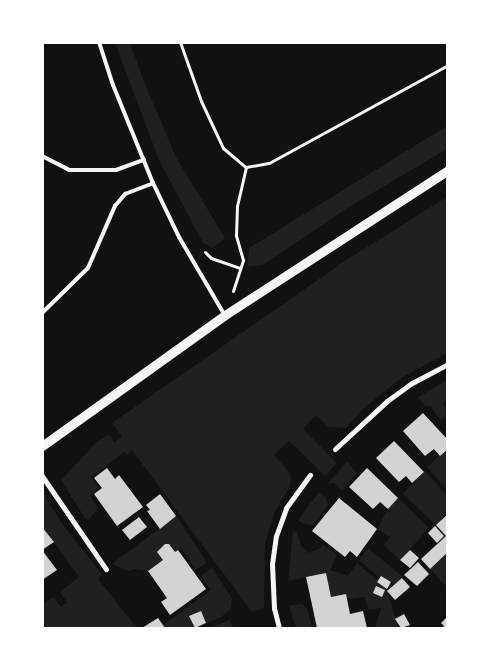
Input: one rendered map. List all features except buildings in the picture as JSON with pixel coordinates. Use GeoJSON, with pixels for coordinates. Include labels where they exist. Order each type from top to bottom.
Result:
{"type":"FeatureCollection","features":[{"type":"Feature","properties":{"kind":"street"},"geometry":{"type":"LineString","coordinates":[[42,446],[225,315],[448,170]]}},
{"type":"Feature","properties":{"kind":"street"},"geometry":{"type":"LineString","coordinates":[[335,449],[387,401],[412,383],[448,364]]}},
{"type":"Feature","properties":{"kind":"street"},"geometry":{"type":"LineString","coordinates":[[279,628],[274,608],[272,574],[276,536],[286,508],[310,475]]}},
{"type":"Feature","properties":{"kind":"street"},"geometry":{"type":"LineString","coordinates":[[42,476],[106,569]]}},
{"type":"Feature","properties":{"kind":"lane"},"geometry":{"type":"LineString","coordinates":[[98,42],[153,183],[179,237],[225,315]]}},
{"type":"Feature","properties":{"kind":"lane"},"geometry":{"type":"LineString","coordinates":[[42,156],[69,170],[116,170],[144,160]]}},
{"type":"Feature","properties":{"kind":"lane"},"geometry":{"type":"LineString","coordinates":[[42,313],[88,268],[115,206],[125,194],[153,183]]}},
{"type":"Feature","properties":{"kind":"path"},"geometry":{"type":"LineString","coordinates":[[180,42],[201,101],[223,148],[246,167],[269,163],[448,65]]}},
{"type":"Feature","properties":{"kind":"path"},"geometry":{"type":"LineString","coordinates":[[199,245],[211,258],[240,268],[242,260],[236,235],[237,206],[246,167]]}},
{"type":"Feature","properties":{"kind":"shaded area"},"geometry":{"type":"Polygon","coordinates":[[[115,43],[130,43],[144,82],[176,157],[225,238],[213,248],[203,243],[159,160],[115,43]]]}},
{"type":"Feature","properties":{"kind":"shaded area"},"geometry":{"type":"Polygon","coordinates":[[[447,126],[447,149],[347,208],[263,265],[247,267],[249,248],[447,126]]]}},
{"type":"Feature","properties":{"kind":"shaded area"},"geometry":{"type":"Polygon","coordinates":[[[447,197],[447,353],[401,378],[363,409],[346,428],[328,427],[316,415],[303,429],[337,463],[325,476],[289,441],[274,455],[290,473],[291,477],[289,488],[275,511],[265,543],[264,608],[252,612],[132,450],[127,455],[124,452],[91,477],[99,488],[90,495],[98,509],[88,520],[85,518],[61,480],[96,443],[109,434],[114,442],[122,437],[112,423],[348,259],[447,197]]]}},
{"type":"Feature","properties":{"kind":"shaded area"},"geometry":{"type":"Polygon","coordinates":[[[447,380],[447,400],[444,403],[447,416],[440,420],[431,406],[425,406],[418,397],[447,380]]]}},
{"type":"Feature","properties":{"kind":"shaded area"},"geometry":{"type":"Polygon","coordinates":[[[447,449],[447,490],[427,467],[447,449]]]}},
{"type":"Feature","properties":{"kind":"shaded area"},"geometry":{"type":"Polygon","coordinates":[[[347,462],[357,473],[342,490],[334,483],[327,484],[347,462]]]}},
{"type":"Feature","properties":{"kind":"shaded area"},"geometry":{"type":"Polygon","coordinates":[[[425,471],[447,496],[447,514],[436,525],[403,494],[425,471]]]}},
{"type":"Feature","properties":{"kind":"shaded area"},"geometry":{"type":"Polygon","coordinates":[[[319,492],[326,498],[328,505],[313,525],[304,524],[298,520],[319,492]]]}},
{"type":"Feature","properties":{"kind":"shaded area"},"geometry":{"type":"Polygon","coordinates":[[[43,493],[63,525],[102,574],[98,579],[137,628],[47,628],[43,623],[43,604],[53,597],[61,607],[67,602],[60,592],[79,577],[43,527],[43,493]]]}},
{"type":"Feature","properties":{"kind":"shaded area"},"geometry":{"type":"Polygon","coordinates":[[[398,498],[429,528],[400,560],[384,545],[390,537],[377,529],[388,509],[398,498]]]}},
{"type":"Feature","properties":{"kind":"shaded area"},"geometry":{"type":"Polygon","coordinates":[[[176,516],[207,562],[196,570],[181,548],[175,552],[165,544],[157,552],[163,560],[148,571],[135,569],[128,571],[112,564],[176,516]]]}},
{"type":"Feature","properties":{"kind":"shaded area"},"geometry":{"type":"Polygon","coordinates":[[[293,531],[297,532],[301,546],[309,553],[321,548],[322,545],[337,554],[330,570],[348,576],[357,563],[387,589],[398,628],[375,628],[381,608],[369,610],[364,597],[347,599],[345,594],[331,597],[326,573],[288,581],[293,531]]]}},
{"type":"Feature","properties":{"kind":"shaded area"},"geometry":{"type":"Polygon","coordinates":[[[368,548],[403,577],[394,584],[381,576],[380,578],[359,560],[368,548]]]}},
{"type":"Feature","properties":{"kind":"shaded area"},"geometry":{"type":"Polygon","coordinates":[[[447,552],[447,584],[445,585],[430,569],[447,552]]]}},
{"type":"Feature","properties":{"kind":"shaded area"},"geometry":{"type":"Polygon","coordinates":[[[212,568],[232,598],[231,609],[221,617],[206,623],[200,611],[190,616],[195,628],[165,628],[163,625],[211,590],[201,576],[212,568]]]}},
{"type":"Feature","properties":{"kind":"shaded area"},"geometry":{"type":"Polygon","coordinates":[[[301,604],[307,608],[312,628],[296,628],[289,606],[301,604]]]}},
{"type":"Feature","properties":{"kind":"shaded area"},"geometry":{"type":"Polygon","coordinates":[[[230,620],[233,628],[208,628],[230,620]]]}}]}
